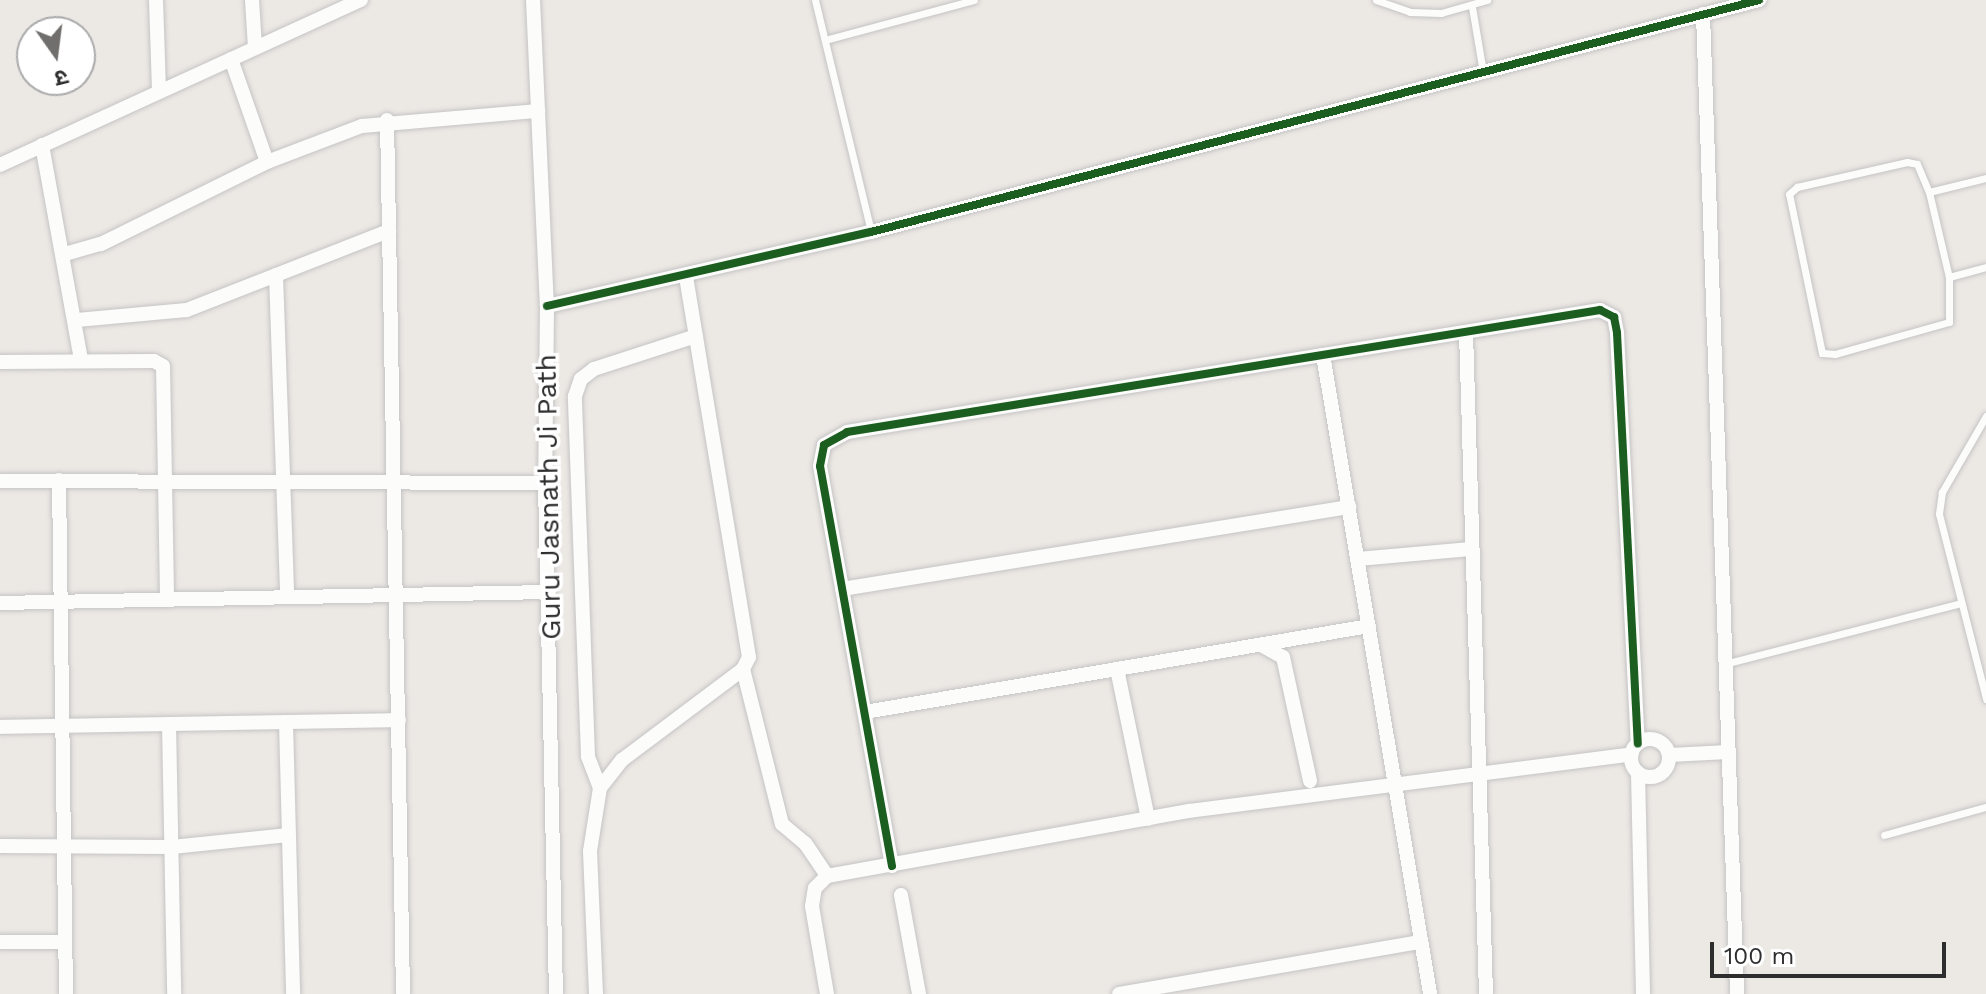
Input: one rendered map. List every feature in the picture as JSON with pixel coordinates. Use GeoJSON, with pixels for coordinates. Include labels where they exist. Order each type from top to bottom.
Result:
{"type":"FeatureCollection","features":[{"type":"Feature","properties":{"kind":"street"},"geometry":{"type":"LineString","coordinates":[[156,0],[159,92]]}},
{"type":"Feature","properties":{"kind":"street"},"geometry":{"type":"LineString","coordinates":[[252,0],[255,48]]}},
{"type":"Feature","properties":{"kind":"street"},"geometry":{"type":"LineString","coordinates":[[0,165],[361,0]]}},
{"type":"Feature","properties":{"kind":"street","name":"Guru Jasnath Ji Path"},"geometry":{"type":"LineString","coordinates":[[533,0],[547,306],[545,483],[556,994]]}},
{"type":"Feature","properties":{"kind":"street"},"geometry":{"type":"LineString","coordinates":[[547,306],[871,232],[1759,0]]}},
{"type":"Feature","properties":{"kind":"street"},"geometry":{"type":"LineString","coordinates":[[1703,14],[1737,994]]}},
{"type":"Feature","properties":{"kind":"street"},"geometry":{"type":"LineString","coordinates":[[231,59],[267,162]]}},
{"type":"Feature","properties":{"kind":"street"},"geometry":{"type":"LineString","coordinates":[[65,254],[101,244],[267,162],[387,120],[538,111]]}},
{"type":"Feature","properties":{"kind":"street"},"geometry":{"type":"LineString","coordinates":[[387,120],[403,994]]}},
{"type":"Feature","properties":{"kind":"street"},"geometry":{"type":"LineString","coordinates":[[42,145],[77,320],[81,360]]}},
{"type":"Feature","properties":{"kind":"street"},"geometry":{"type":"LineString","coordinates":[[77,320],[187,310],[389,231]]}},
{"type":"Feature","properties":{"kind":"street"},"geometry":{"type":"LineString","coordinates":[[276,275],[280,481],[287,597]]}},
{"type":"Feature","properties":{"kind":"street"},"geometry":{"type":"LineString","coordinates":[[686,275],[748,642],[743,669],[782,824],[805,843],[827,876]]}},
{"type":"Feature","properties":{"kind":"street"},"geometry":{"type":"LineString","coordinates":[[892,866],[820,466],[824,445],[847,432],[1600,310],[1614,317],[1638,773],[1643,994]]}},
{"type":"Feature","properties":{"kind":"street"},"geometry":{"type":"LineString","coordinates":[[1466,332],[1486,994]]}},
{"type":"Feature","properties":{"kind":"street"},"geometry":{"type":"LineString","coordinates":[[600,788],[588,756],[575,396],[581,379],[594,369],[696,336]]}},
{"type":"Feature","properties":{"kind":"street"},"geometry":{"type":"LineString","coordinates":[[1323,355],[1430,994]]}},
{"type":"Feature","properties":{"kind":"street"},"geometry":{"type":"LineString","coordinates":[[0,362],[154,361],[163,366],[167,599]]}},
{"type":"Feature","properties":{"kind":"street"},"geometry":{"type":"LineString","coordinates":[[59,480],[66,994]]}},
{"type":"Feature","properties":{"kind":"street"},"geometry":{"type":"LineString","coordinates":[[0,481],[545,483]]}},
{"type":"Feature","properties":{"kind":"street"},"geometry":{"type":"LineString","coordinates":[[842,589],[1349,507]]}},
{"type":"Feature","properties":{"kind":"street"},"geometry":{"type":"LineString","coordinates":[[1358,559],[1471,549]]}},
{"type":"Feature","properties":{"kind":"street"},"geometry":{"type":"LineString","coordinates":[[0,603],[549,592]]}},
{"type":"Feature","properties":{"kind":"street"},"geometry":{"type":"LineString","coordinates":[[865,712],[1369,626]]}},
{"type":"Feature","properties":{"kind":"street"},"geometry":{"type":"LineString","coordinates":[[1261,645],[1283,657],[1310,781]]}},
{"type":"Feature","properties":{"kind":"street"},"geometry":{"type":"LineString","coordinates":[[596,994],[590,840],[600,788],[622,760],[743,669]]}},
{"type":"Feature","properties":{"kind":"street"},"geometry":{"type":"LineString","coordinates":[[1117,669],[1148,819]]}},
{"type":"Feature","properties":{"kind":"street"},"geometry":{"type":"LineString","coordinates":[[0,727],[399,720]]}},
{"type":"Feature","properties":{"kind":"street"},"geometry":{"type":"LineString","coordinates":[[286,722],[293,994]]}},
{"type":"Feature","properties":{"kind":"street"},"geometry":{"type":"LineString","coordinates":[[169,724],[174,994]]}},
{"type":"Feature","properties":{"kind":"street"},"geometry":{"type":"LineString","coordinates":[[827,994],[812,906],[815,888],[827,876],[1148,819],[1477,774],[1635,748],[1657,740],[1670,755]]}},
{"type":"Feature","properties":{"kind":"street"},"geometry":{"type":"LineString","coordinates":[[1670,755],[1728,752]]}},
{"type":"Feature","properties":{"kind":"street"},"geometry":{"type":"LineString","coordinates":[[1638,773],[1660,775],[1670,755]]}},
{"type":"Feature","properties":{"kind":"street"},"geometry":{"type":"LineString","coordinates":[[0,846],[172,847],[288,835]]}},
{"type":"Feature","properties":{"kind":"street"},"geometry":{"type":"LineString","coordinates":[[901,895],[919,994]]}},
{"type":"Feature","properties":{"kind":"street"},"geometry":{"type":"LineString","coordinates":[[0,942],[65,942]]}},
{"type":"Feature","properties":{"kind":"street"},"geometry":{"type":"LineString","coordinates":[[1119,994],[1421,942]]}},
{"type":"Feature","properties":{"kind":"lane"},"geometry":{"type":"LineString","coordinates":[[815,0],[871,232]]}},
{"type":"Feature","properties":{"kind":"lane"},"geometry":{"type":"LineString","coordinates":[[825,40],[974,0]]}},
{"type":"Feature","properties":{"kind":"lane"},"geometry":{"type":"LineString","coordinates":[[1376,0],[1410,12],[1472,7],[1487,0]]}},
{"type":"Feature","properties":{"kind":"lane"},"geometry":{"type":"LineString","coordinates":[[1472,7],[1483,72]]}},
{"type":"Feature","properties":{"kind":"lane"},"geometry":{"type":"LineString","coordinates":[[1907,162],[1917,164],[1929,192],[1949,277],[1949,322],[1835,354],[1822,353],[1789,194],[1797,187],[1907,162]]}},
{"type":"Feature","properties":{"kind":"lane"},"geometry":{"type":"LineString","coordinates":[[1929,192],[1986,178]]}},
{"type":"Feature","properties":{"kind":"lane"},"geometry":{"type":"LineString","coordinates":[[1949,277],[1986,267]]}},
{"type":"Feature","properties":{"kind":"lane"},"geometry":{"type":"LineString","coordinates":[[1986,416],[1940,503],[1961,603],[1986,699]]}},
{"type":"Feature","properties":{"kind":"lane"},"geometry":{"type":"LineString","coordinates":[[1724,664],[1961,603]]}},
{"type":"Feature","properties":{"kind":"lane"},"geometry":{"type":"LineString","coordinates":[[1884,835],[1986,807]]}},
{"type":"Feature","properties":{"kind":"cycle path"},"geometry":{"type":"LineString","coordinates":[[547,306],[871,232],[1759,0]]}},
{"type":"Feature","properties":{"kind":"cycle path"},"geometry":{"type":"LineString","coordinates":[[892,866],[820,466],[824,445],[847,432],[1600,310],[1614,317],[1617,333],[1638,743]]}}]}
